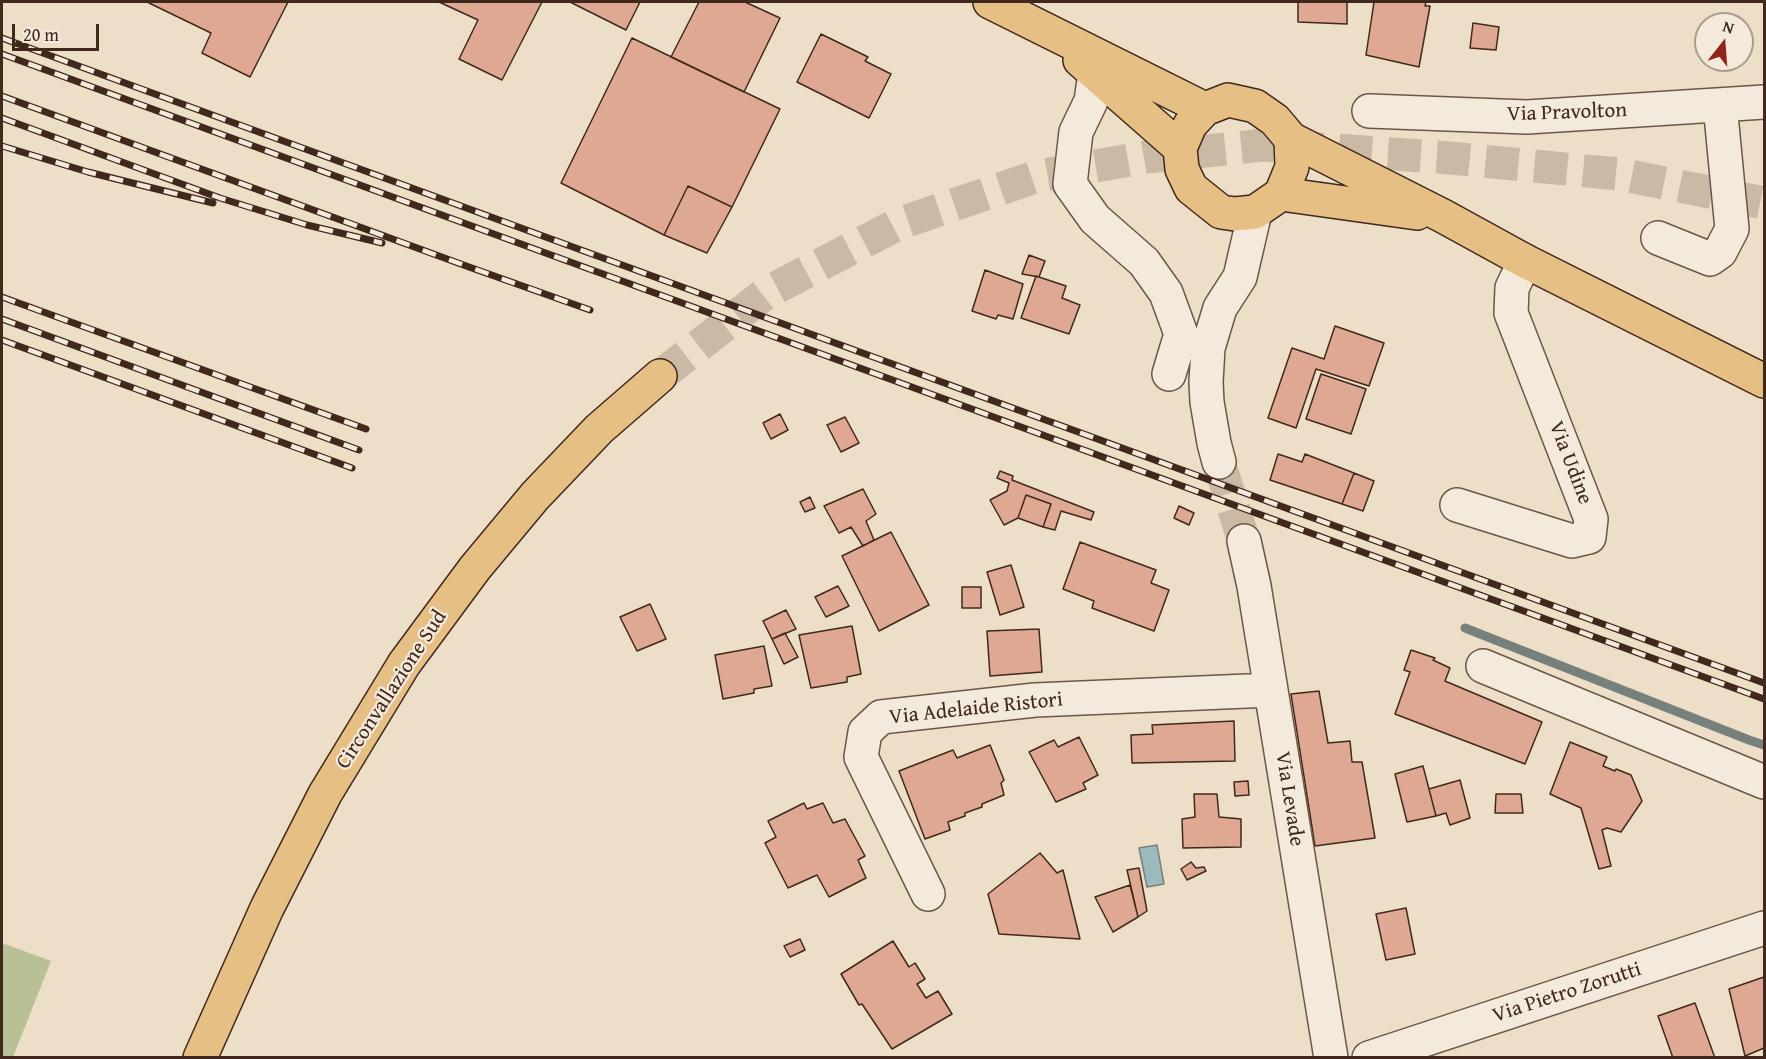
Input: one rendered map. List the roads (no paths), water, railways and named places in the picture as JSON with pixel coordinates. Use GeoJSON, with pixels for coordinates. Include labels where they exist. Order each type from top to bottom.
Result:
{"type":"FeatureCollection","features":[{"type":"Feature","properties":{"kind":"main road"},"geometry":{"type":"LineString","coordinates":[[990,2],[1205,109]]}},
{"type":"Feature","properties":{"kind":"main road"},"geometry":{"type":"LineString","coordinates":[[1045,30],[1180,148]]}},
{"type":"Feature","properties":{"kind":"main road"},"geometry":{"type":"LineString","coordinates":[[1443,216],[1268,203],[1235,214],[1221,212],[1191,188],[1182,169],[1180,148],[1190,125],[1205,109],[1228,100],[1255,106],[1275,120],[1291,139],[1443,216],[1525,261],[1758,375]]}},
{"type":"Feature","properties":{"kind":"main road"},"geometry":{"type":"LineString","coordinates":[[1268,203],[1292,167],[1291,139]]}},
{"type":"Feature","properties":{"kind":"main road","name":"Circonvallazione Sud"},"geometry":{"type":"LineString","coordinates":[[200,1058],[267,908],[325,795],[404,664],[475,568],[535,496],[599,429],[660,376]]}},
{"type":"Feature","properties":{"kind":"street"},"geometry":{"type":"LineString","coordinates":[[1095,73],[1091,101],[1076,132],[1070,184],[1095,219],[1144,262],[1166,293],[1181,334],[1169,374]]}},
{"type":"Feature","properties":{"kind":"street","name":"Via Pravolton"},"geometry":{"type":"LineString","coordinates":[[1369,111],[1527,117],[1764,102]]}},
{"type":"Feature","properties":{"kind":"street"},"geometry":{"type":"LineString","coordinates":[[1658,238],[1710,259],[1720,252],[1732,229],[1720,105]]}},
{"type":"Feature","properties":{"kind":"street"},"geometry":{"type":"LineString","coordinates":[[1219,462],[1207,402],[1208,348],[1220,308],[1240,277],[1268,203]]}},
{"type":"Feature","properties":{"kind":"street"},"geometry":{"type":"LineString","coordinates":[[1221,212],[1240,277]]}},
{"type":"Feature","properties":{"kind":"street","name":"Via Udine"},"geometry":{"type":"LineString","coordinates":[[1457,505],[1572,541],[1589,537],[1592,519],[1511,313],[1512,288],[1525,261]]}},
{"type":"Feature","properties":{"kind":"street","name":"Via Levade"},"geometry":{"type":"LineString","coordinates":[[1244,541],[1254,586],[1331,1058]]}},
{"type":"Feature","properties":{"kind":"street"},"geometry":{"type":"LineString","coordinates":[[1484,666],[1764,782]]}},
{"type":"Feature","properties":{"kind":"street","name":"Via Adelaide Ristori"},"geometry":{"type":"LineString","coordinates":[[928,894],[861,757],[865,732],[881,717],[1035,700],[1271,690]]}},
{"type":"Feature","properties":{"kind":"street","name":"Via Pietro Zorutti"},"geometry":{"type":"LineString","coordinates":[[1369,1058],[1764,928]]}},
{"type":"Feature","properties":{"kind":"water"},"geometry":{"type":"Polygon","coordinates":[[[1157,845],[1164,884],[1147,887],[1139,848],[1157,845]]]}},
{"type":"Feature","properties":{"kind":"waterway"},"geometry":{"type":"LineString","coordinates":[[1465,628],[1764,745]]}},
{"type":"Feature","properties":{"kind":"tunnel"},"geometry":{"type":"LineString","coordinates":[[660,376],[766,293],[898,224],[1038,176],[1147,157],[1264,145],[1450,158],[1619,174],[1764,203]]}},
{"type":"Feature","properties":{"kind":"tunnel"},"geometry":{"type":"LineString","coordinates":[[1219,462],[1244,541]]}},
{"type":"Feature","properties":{"kind":"railway"},"geometry":{"type":"LineString","coordinates":[[2,38],[1764,683]]}},
{"type":"Feature","properties":{"kind":"railway"},"geometry":{"type":"LineString","coordinates":[[2,54],[1764,699]]}},
{"type":"Feature","properties":{"kind":"railway"},"geometry":{"type":"LineString","coordinates":[[2,96],[590,310]]}},
{"type":"Feature","properties":{"kind":"railway"},"geometry":{"type":"LineString","coordinates":[[2,118],[220,198],[307,225],[382,243]]}},
{"type":"Feature","properties":{"kind":"railway"},"geometry":{"type":"LineString","coordinates":[[2,146],[88,172],[213,203]]}},
{"type":"Feature","properties":{"kind":"railway"},"geometry":{"type":"LineString","coordinates":[[2,297],[366,429]]}},
{"type":"Feature","properties":{"kind":"railway"},"geometry":{"type":"LineString","coordinates":[[2,319],[359,450]]}},
{"type":"Feature","properties":{"kind":"railway"},"geometry":{"type":"LineString","coordinates":[[2,340],[352,468]]}}]}
